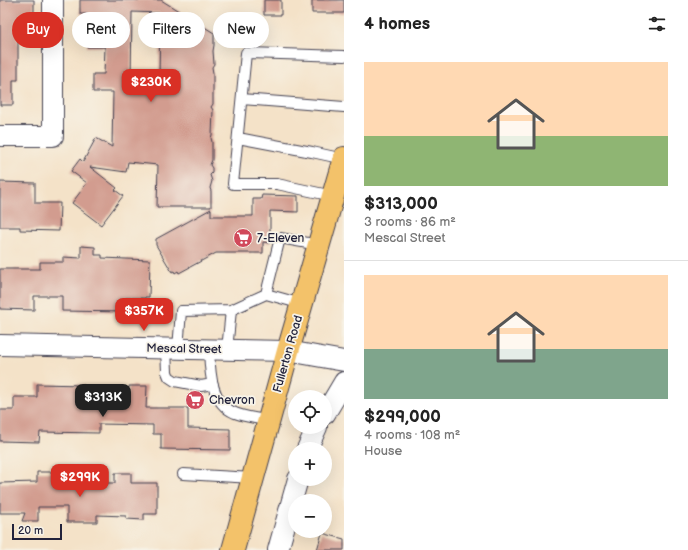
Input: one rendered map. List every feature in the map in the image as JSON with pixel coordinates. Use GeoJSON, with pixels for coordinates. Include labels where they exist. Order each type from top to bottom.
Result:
{"type":"FeatureCollection","features":[{"type":"Feature","properties":{"kind":"main road","name":"Fullerton Road"},"geometry":{"type":"LineString","coordinates":[[232,550],[344,159]]}},
{"type":"Feature","properties":{"kind":"street"},"geometry":{"type":"LineString","coordinates":[[0,136],[53,136],[53,0]]}},
{"type":"Feature","properties":{"kind":"street","name":"Mescal Street"},"geometry":{"type":"LineString","coordinates":[[0,344],[288,351],[344,361]]}},
{"type":"Feature","properties":{"kind":"street"},"geometry":{"type":"LineString","coordinates":[[332,402],[344,382]]}},
{"type":"Feature","properties":{"kind":"street"},"geometry":{"type":"LineString","coordinates":[[278,550],[296,486]]}},
{"type":"Feature","properties":{"kind":"lane"},"geometry":{"type":"LineString","coordinates":[[333,196],[276,184],[233,184],[246,53],[344,56]]}},
{"type":"Feature","properties":{"kind":"lane"},"geometry":{"type":"LineString","coordinates":[[242,100],[344,107]]}},
{"type":"Feature","properties":{"kind":"lane"},"geometry":{"type":"LineString","coordinates":[[238,138],[344,159]]}},
{"type":"Feature","properties":{"kind":"lane"},"geometry":{"type":"LineString","coordinates":[[266,294],[280,238],[319,245]]}},
{"type":"Feature","properties":{"kind":"lane"},"geometry":{"type":"LineString","coordinates":[[213,384],[201,386],[186,384],[175,381],[169,377],[167,372],[181,311],[231,310],[266,294],[302,304]]}},
{"type":"Feature","properties":{"kind":"lane"},"geometry":{"type":"LineString","coordinates":[[231,310],[218,349],[210,367],[213,384],[218,399],[226,408],[235,413],[269,421]]}},
{"type":"Feature","properties":{"kind":"lane"},"geometry":{"type":"LineString","coordinates":[[183,474],[253,478]]}},
{"type":"Feature","properties":{"kind":"building"},"geometry":{"type":"Polygon","coordinates":[[[0,0],[34,0],[34,12],[12,12],[12,48],[18,48],[18,80],[13,80],[13,105],[0,105],[0,0]]]}},
{"type":"Feature","properties":{"kind":"building"},"geometry":{"type":"Polygon","coordinates":[[[80,0],[161,0],[180,12],[132,12],[131,78],[159,78],[159,48],[205,48],[205,27],[213,32],[213,104],[211,107],[213,110],[211,138],[212,160],[210,165],[212,168],[212,173],[210,175],[212,181],[210,188],[211,207],[157,207],[158,165],[128,162],[126,172],[90,167],[117,188],[115,190],[123,196],[101,225],[72,203],[87,183],[71,171],[80,159],[83,162],[96,138],[112,147],[113,92],[93,92],[93,74],[104,74],[105,48],[130,48],[130,12],[80,12],[80,0]]]}},
{"type":"Feature","properties":{"kind":"building"},"geometry":{"type":"Polygon","coordinates":[[[264,0],[281,0],[281,15],[269,15],[269,12],[264,12],[264,0]]]}},
{"type":"Feature","properties":{"kind":"building"},"geometry":{"type":"Polygon","coordinates":[[[312,0],[344,0],[344,13],[312,13],[312,0]]]}},
{"type":"Feature","properties":{"kind":"building"},"geometry":{"type":"Polygon","coordinates":[[[0,182],[35,183],[35,203],[60,203],[59,231],[20,230],[20,227],[0,227],[0,182]]]}},
{"type":"Feature","properties":{"kind":"building"},"geometry":{"type":"Polygon","coordinates":[[[262,195],[298,196],[298,212],[270,211],[270,243],[263,242],[263,253],[216,253],[179,273],[178,271],[175,273],[174,271],[172,272],[156,245],[156,239],[211,209],[211,216],[253,216],[253,199],[261,199],[262,195]]]}},
{"type":"Feature","properties":{"kind":"building"},"geometry":{"type":"Polygon","coordinates":[[[81,246],[95,247],[95,255],[102,255],[102,258],[150,260],[149,297],[126,298],[126,312],[62,311],[62,296],[34,296],[34,310],[0,309],[0,269],[40,269],[40,262],[63,262],[63,257],[81,258],[81,246]]]}},
{"type":"Feature","properties":{"kind":"building"},"geometry":{"type":"Polygon","coordinates":[[[37,384],[84,385],[85,399],[119,399],[119,396],[128,396],[129,386],[147,386],[146,408],[188,408],[188,428],[230,429],[230,450],[161,449],[161,434],[153,434],[153,425],[99,424],[99,433],[40,432],[39,442],[0,441],[0,410],[14,410],[14,397],[37,397],[37,384]]]}},
{"type":"Feature","properties":{"kind":"building"},"geometry":{"type":"Polygon","coordinates":[[[37,472],[61,472],[62,483],[115,483],[115,473],[131,473],[131,483],[157,483],[157,514],[144,514],[144,520],[126,519],[126,516],[97,515],[97,522],[67,522],[67,507],[38,507],[38,521],[22,521],[25,513],[0,513],[0,483],[37,482],[37,472]]]}},
{"type":"Feature","properties":{"kind":"building"},"geometry":{"type":"Polygon","coordinates":[[[332,536],[344,539],[344,550],[317,550],[321,538],[332,538],[332,536]]]}},
{"type":"Feature","properties":{"kind":"place","name":"7-Eleven"},"geometry":{"type":"Point","coordinates":[243,238]}},
{"type":"Feature","properties":{"kind":"place","name":"Chevron"},"geometry":{"type":"Point","coordinates":[195,400]}}]}
